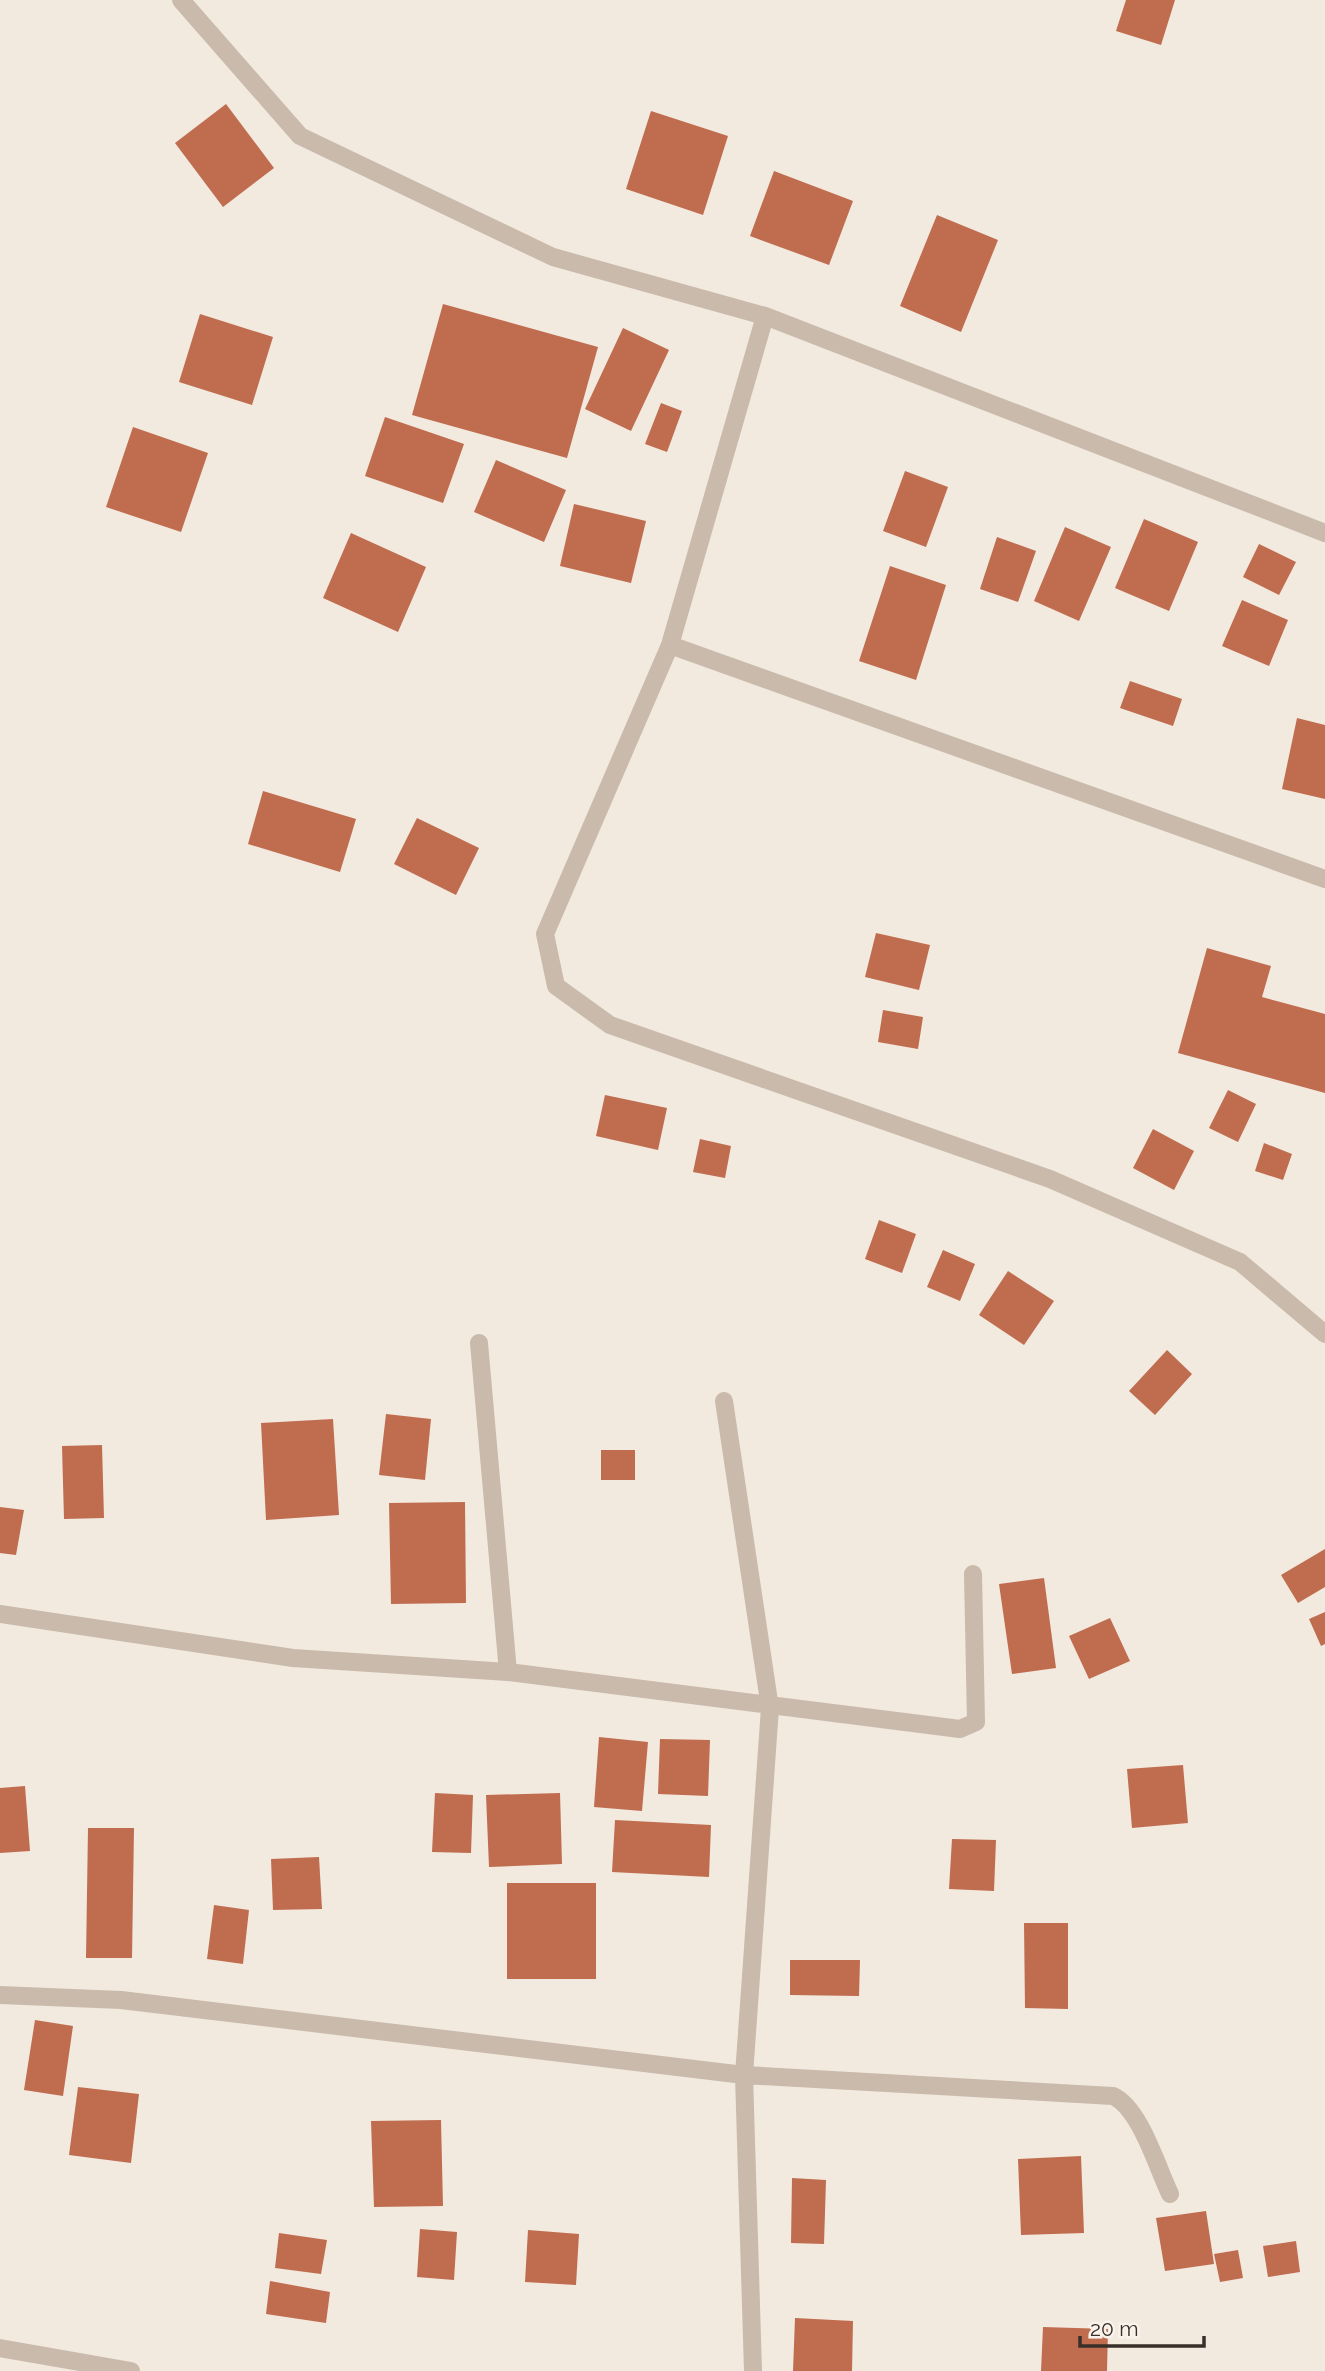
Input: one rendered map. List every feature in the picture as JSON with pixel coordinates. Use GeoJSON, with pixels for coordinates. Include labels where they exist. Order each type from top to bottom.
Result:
{"type":"FeatureCollection","features":[{"type":"Feature","properties":{"kind":"street"},"geometry":{"type":"LineString","coordinates":[[181,0],[300,136],[553,257],[765,316],[1325,533]]}},
{"type":"Feature","properties":{"kind":"street"},"geometry":{"type":"LineString","coordinates":[[765,316],[670,645],[545,934],[556,986],[610,1025],[1051,1180],[1240,1262],[1325,1334]]}},
{"type":"Feature","properties":{"kind":"street"},"geometry":{"type":"LineString","coordinates":[[670,645],[1325,879]]}},
{"type":"Feature","properties":{"kind":"street"},"geometry":{"type":"LineString","coordinates":[[480,1343],[508,1672]]}},
{"type":"Feature","properties":{"kind":"street"},"geometry":{"type":"LineString","coordinates":[[724,1401],[770,1707],[744,2075],[753,2371]]}},
{"type":"Feature","properties":{"kind":"street"},"geometry":{"type":"LineString","coordinates":[[0,1614],[293,1658],[508,1672],[960,1729],[976,1722],[972,1574]]}},
{"type":"Feature","properties":{"kind":"street"},"geometry":{"type":"LineString","coordinates":[[0,1995],[121,2000],[744,2075],[1113,2096],[1123,2101],[1135,2116],[1170,2194]]}},
{"type":"Feature","properties":{"kind":"street"},"geometry":{"type":"LineString","coordinates":[[0,2348],[131,2371]]}},
{"type":"Feature","properties":{"kind":"building"},"geometry":{"type":"Polygon","coordinates":[[[1126,0],[1175,0],[1161,45],[1116,31],[1126,0]]]}},
{"type":"Feature","properties":{"kind":"building"},"geometry":{"type":"Polygon","coordinates":[[[226,104],[274,168],[223,207],[175,143],[226,104]]]}},
{"type":"Feature","properties":{"kind":"building"},"geometry":{"type":"Polygon","coordinates":[[[651,111],[728,136],[703,215],[626,189],[651,111]]]}},
{"type":"Feature","properties":{"kind":"building"},"geometry":{"type":"Polygon","coordinates":[[[774,171],[853,201],[829,265],[750,236],[774,171]]]}},
{"type":"Feature","properties":{"kind":"building"},"geometry":{"type":"Polygon","coordinates":[[[937,215],[998,240],[961,332],[900,306],[937,215]]]}},
{"type":"Feature","properties":{"kind":"building"},"geometry":{"type":"Polygon","coordinates":[[[443,304],[598,347],[567,458],[412,415],[443,304]]]}},
{"type":"Feature","properties":{"kind":"building"},"geometry":{"type":"Polygon","coordinates":[[[200,314],[273,337],[252,405],[179,382],[200,314]]]}},
{"type":"Feature","properties":{"kind":"building"},"geometry":{"type":"Polygon","coordinates":[[[623,328],[669,350],[631,431],[585,409],[623,328]]]}},
{"type":"Feature","properties":{"kind":"building"},"geometry":{"type":"Polygon","coordinates":[[[661,403],[682,411],[667,452],[645,444],[661,403]]]}},
{"type":"Feature","properties":{"kind":"building"},"geometry":{"type":"Polygon","coordinates":[[[385,417],[464,444],[443,503],[365,476],[385,417]]]}},
{"type":"Feature","properties":{"kind":"building"},"geometry":{"type":"Polygon","coordinates":[[[133,427],[208,453],[181,532],[106,507],[133,427]]]}},
{"type":"Feature","properties":{"kind":"building"},"geometry":{"type":"Polygon","coordinates":[[[496,460],[566,490],[544,542],[474,512],[496,460]]]}},
{"type":"Feature","properties":{"kind":"building"},"geometry":{"type":"Polygon","coordinates":[[[905,471],[948,487],[926,547],[883,531],[905,471]]]}},
{"type":"Feature","properties":{"kind":"building"},"geometry":{"type":"Polygon","coordinates":[[[574,504],[646,521],[631,583],[560,566],[574,504]]]}},
{"type":"Feature","properties":{"kind":"building"},"geometry":{"type":"Polygon","coordinates":[[[1144,519],[1198,542],[1169,611],[1115,588],[1144,519]]]}},
{"type":"Feature","properties":{"kind":"building"},"geometry":{"type":"Polygon","coordinates":[[[1065,527],[1111,547],[1079,621],[1034,601],[1065,527]]]}},
{"type":"Feature","properties":{"kind":"building"},"geometry":{"type":"Polygon","coordinates":[[[351,533],[426,567],[398,632],[323,598],[351,533]]]}},
{"type":"Feature","properties":{"kind":"building"},"geometry":{"type":"Polygon","coordinates":[[[997,537],[1036,551],[1018,602],[980,589],[997,537]]]}},
{"type":"Feature","properties":{"kind":"building"},"geometry":{"type":"Polygon","coordinates":[[[1259,544],[1296,562],[1279,595],[1243,577],[1259,544]]]}},
{"type":"Feature","properties":{"kind":"building"},"geometry":{"type":"Polygon","coordinates":[[[890,566],[946,585],[916,680],[859,661],[890,566]]]}},
{"type":"Feature","properties":{"kind":"building"},"geometry":{"type":"Polygon","coordinates":[[[1242,600],[1288,620],[1269,666],[1222,646],[1242,600]]]}},
{"type":"Feature","properties":{"kind":"building"},"geometry":{"type":"Polygon","coordinates":[[[1130,681],[1182,699],[1173,726],[1120,708],[1130,681]]]}},
{"type":"Feature","properties":{"kind":"building"},"geometry":{"type":"Polygon","coordinates":[[[1297,718],[1325,725],[1325,799],[1282,789],[1297,718]]]}},
{"type":"Feature","properties":{"kind":"building"},"geometry":{"type":"Polygon","coordinates":[[[263,791],[356,819],[340,872],[248,844],[263,791]]]}},
{"type":"Feature","properties":{"kind":"building"},"geometry":{"type":"Polygon","coordinates":[[[417,818],[479,848],[456,895],[394,864],[417,818]]]}},
{"type":"Feature","properties":{"kind":"building"},"geometry":{"type":"Polygon","coordinates":[[[876,933],[930,945],[919,990],[865,977],[876,933]]]}},
{"type":"Feature","properties":{"kind":"building"},"geometry":{"type":"Polygon","coordinates":[[[1207,948],[1271,966],[1262,997],[1325,1014],[1325,1093],[1178,1053],[1207,948]]]}},
{"type":"Feature","properties":{"kind":"building"},"geometry":{"type":"Polygon","coordinates":[[[883,1010],[923,1017],[918,1049],[878,1042],[883,1010]]]}},
{"type":"Feature","properties":{"kind":"building"},"geometry":{"type":"Polygon","coordinates":[[[1228,1090],[1256,1104],[1238,1142],[1209,1128],[1228,1090]]]}},
{"type":"Feature","properties":{"kind":"building"},"geometry":{"type":"Polygon","coordinates":[[[605,1095],[667,1108],[658,1150],[596,1136],[605,1095]]]}},
{"type":"Feature","properties":{"kind":"building"},"geometry":{"type":"Polygon","coordinates":[[[1153,1129],[1194,1151],[1174,1190],[1133,1168],[1153,1129]]]}},
{"type":"Feature","properties":{"kind":"building"},"geometry":{"type":"Polygon","coordinates":[[[700,1139],[731,1146],[725,1178],[693,1172],[700,1139]]]}},
{"type":"Feature","properties":{"kind":"building"},"geometry":{"type":"Polygon","coordinates":[[[1264,1143],[1292,1154],[1283,1180],[1255,1171],[1264,1143]]]}},
{"type":"Feature","properties":{"kind":"building"},"geometry":{"type":"Polygon","coordinates":[[[879,1220],[916,1234],[902,1273],[865,1259],[879,1220]]]}},
{"type":"Feature","properties":{"kind":"building"},"geometry":{"type":"Polygon","coordinates":[[[943,1250],[975,1264],[960,1301],[927,1287],[943,1250]]]}},
{"type":"Feature","properties":{"kind":"building"},"geometry":{"type":"Polygon","coordinates":[[[1008,1271],[1054,1301],[1024,1345],[979,1315],[1008,1271]]]}},
{"type":"Feature","properties":{"kind":"building"},"geometry":{"type":"Polygon","coordinates":[[[1167,1350],[1192,1374],[1155,1415],[1129,1391],[1167,1350]]]}},
{"type":"Feature","properties":{"kind":"building"},"geometry":{"type":"Polygon","coordinates":[[[386,1414],[431,1419],[425,1480],[379,1475],[386,1414]]]}},
{"type":"Feature","properties":{"kind":"building"},"geometry":{"type":"Polygon","coordinates":[[[333,1419],[339,1515],[266,1520],[261,1423],[333,1419]]]}},
{"type":"Feature","properties":{"kind":"building"},"geometry":{"type":"Polygon","coordinates":[[[102,1445],[104,1518],[64,1519],[62,1446],[102,1445]]]}},
{"type":"Feature","properties":{"kind":"building"},"geometry":{"type":"Polygon","coordinates":[[[601,1450],[635,1450],[635,1480],[601,1480],[601,1450]]]}},
{"type":"Feature","properties":{"kind":"building"},"geometry":{"type":"Polygon","coordinates":[[[465,1502],[466,1603],[391,1604],[389,1503],[465,1502]]]}},
{"type":"Feature","properties":{"kind":"building"},"geometry":{"type":"Polygon","coordinates":[[[0,1507],[24,1510],[16,1555],[0,1553],[0,1507]]]}},
{"type":"Feature","properties":{"kind":"building"},"geometry":{"type":"Polygon","coordinates":[[[1325,1549],[1325,1587],[1298,1603],[1281,1575],[1325,1549]]]}},
{"type":"Feature","properties":{"kind":"building"},"geometry":{"type":"Polygon","coordinates":[[[1044,1578],[1056,1668],[1012,1674],[999,1584],[1044,1578]]]}},
{"type":"Feature","properties":{"kind":"building"},"geometry":{"type":"Polygon","coordinates":[[[1325,1612],[1325,1644],[1321,1646],[1309,1619],[1325,1612]]]}},
{"type":"Feature","properties":{"kind":"building"},"geometry":{"type":"Polygon","coordinates":[[[1110,1618],[1130,1661],[1089,1679],[1069,1636],[1110,1618]]]}},
{"type":"Feature","properties":{"kind":"building"},"geometry":{"type":"Polygon","coordinates":[[[599,1737],[648,1742],[642,1811],[594,1807],[599,1737]]]}},
{"type":"Feature","properties":{"kind":"building"},"geometry":{"type":"Polygon","coordinates":[[[660,1739],[710,1740],[708,1796],[658,1794],[660,1739]]]}},
{"type":"Feature","properties":{"kind":"building"},"geometry":{"type":"Polygon","coordinates":[[[1183,1765],[1188,1823],[1132,1828],[1127,1769],[1183,1765]]]}},
{"type":"Feature","properties":{"kind":"building"},"geometry":{"type":"Polygon","coordinates":[[[25,1786],[30,1851],[0,1853],[0,1788],[25,1786]]]}},
{"type":"Feature","properties":{"kind":"building"},"geometry":{"type":"Polygon","coordinates":[[[435,1793],[473,1795],[471,1853],[432,1852],[435,1793]]]}},
{"type":"Feature","properties":{"kind":"building"},"geometry":{"type":"Polygon","coordinates":[[[560,1793],[562,1864],[489,1867],[486,1795],[560,1793]]]}},
{"type":"Feature","properties":{"kind":"building"},"geometry":{"type":"Polygon","coordinates":[[[615,1820],[711,1825],[709,1877],[612,1872],[615,1820]]]}},
{"type":"Feature","properties":{"kind":"building"},"geometry":{"type":"Polygon","coordinates":[[[88,1828],[134,1828],[132,1958],[86,1958],[88,1828]]]}},
{"type":"Feature","properties":{"kind":"building"},"geometry":{"type":"Polygon","coordinates":[[[952,1839],[996,1840],[994,1891],[949,1889],[952,1839]]]}},
{"type":"Feature","properties":{"kind":"building"},"geometry":{"type":"Polygon","coordinates":[[[319,1857],[322,1909],[273,1910],[271,1859],[319,1857]]]}},
{"type":"Feature","properties":{"kind":"building"},"geometry":{"type":"Polygon","coordinates":[[[507,1883],[596,1883],[596,1979],[507,1979],[507,1883]]]}},
{"type":"Feature","properties":{"kind":"building"},"geometry":{"type":"Polygon","coordinates":[[[214,1905],[249,1910],[243,1964],[207,1959],[214,1905]]]}},
{"type":"Feature","properties":{"kind":"building"},"geometry":{"type":"Polygon","coordinates":[[[1024,1923],[1068,1923],[1068,2009],[1025,2008],[1024,1923]]]}},
{"type":"Feature","properties":{"kind":"building"},"geometry":{"type":"Polygon","coordinates":[[[790,1960],[860,1960],[859,1996],[790,1995],[790,1960]]]}},
{"type":"Feature","properties":{"kind":"building"},"geometry":{"type":"Polygon","coordinates":[[[35,2020],[73,2026],[63,2096],[24,2090],[35,2020]]]}},
{"type":"Feature","properties":{"kind":"building"},"geometry":{"type":"Polygon","coordinates":[[[78,2087],[139,2094],[131,2163],[69,2155],[78,2087]]]}},
{"type":"Feature","properties":{"kind":"building"},"geometry":{"type":"Polygon","coordinates":[[[441,2120],[443,2206],[374,2207],[371,2121],[441,2120]]]}},
{"type":"Feature","properties":{"kind":"building"},"geometry":{"type":"Polygon","coordinates":[[[1081,2156],[1084,2233],[1021,2235],[1018,2159],[1081,2156]]]}},
{"type":"Feature","properties":{"kind":"building"},"geometry":{"type":"Polygon","coordinates":[[[792,2178],[826,2180],[824,2244],[791,2243],[792,2178]]]}},
{"type":"Feature","properties":{"kind":"building"},"geometry":{"type":"Polygon","coordinates":[[[1206,2211],[1214,2264],[1165,2271],[1156,2218],[1206,2211]]]}},
{"type":"Feature","properties":{"kind":"building"},"geometry":{"type":"Polygon","coordinates":[[[420,2229],[457,2232],[454,2280],[417,2277],[420,2229]]]}},
{"type":"Feature","properties":{"kind":"building"},"geometry":{"type":"Polygon","coordinates":[[[528,2230],[579,2234],[576,2285],[525,2282],[528,2230]]]}},
{"type":"Feature","properties":{"kind":"building"},"geometry":{"type":"Polygon","coordinates":[[[279,2233],[327,2240],[321,2274],[275,2268],[279,2233]]]}},
{"type":"Feature","properties":{"kind":"building"},"geometry":{"type":"Polygon","coordinates":[[[1296,2241],[1300,2272],[1268,2277],[1263,2246],[1296,2241]]]}},
{"type":"Feature","properties":{"kind":"building"},"geometry":{"type":"Polygon","coordinates":[[[1238,2250],[1243,2278],[1220,2282],[1214,2254],[1238,2250]]]}},
{"type":"Feature","properties":{"kind":"building"},"geometry":{"type":"Polygon","coordinates":[[[270,2281],[330,2292],[326,2323],[266,2314],[270,2281]]]}},
{"type":"Feature","properties":{"kind":"building"},"geometry":{"type":"Polygon","coordinates":[[[795,2318],[853,2321],[852,2371],[793,2371],[795,2318]]]}},
{"type":"Feature","properties":{"kind":"building"},"geometry":{"type":"Polygon","coordinates":[[[1043,2327],[1108,2329],[1107,2371],[1041,2371],[1043,2327]]]}}]}
